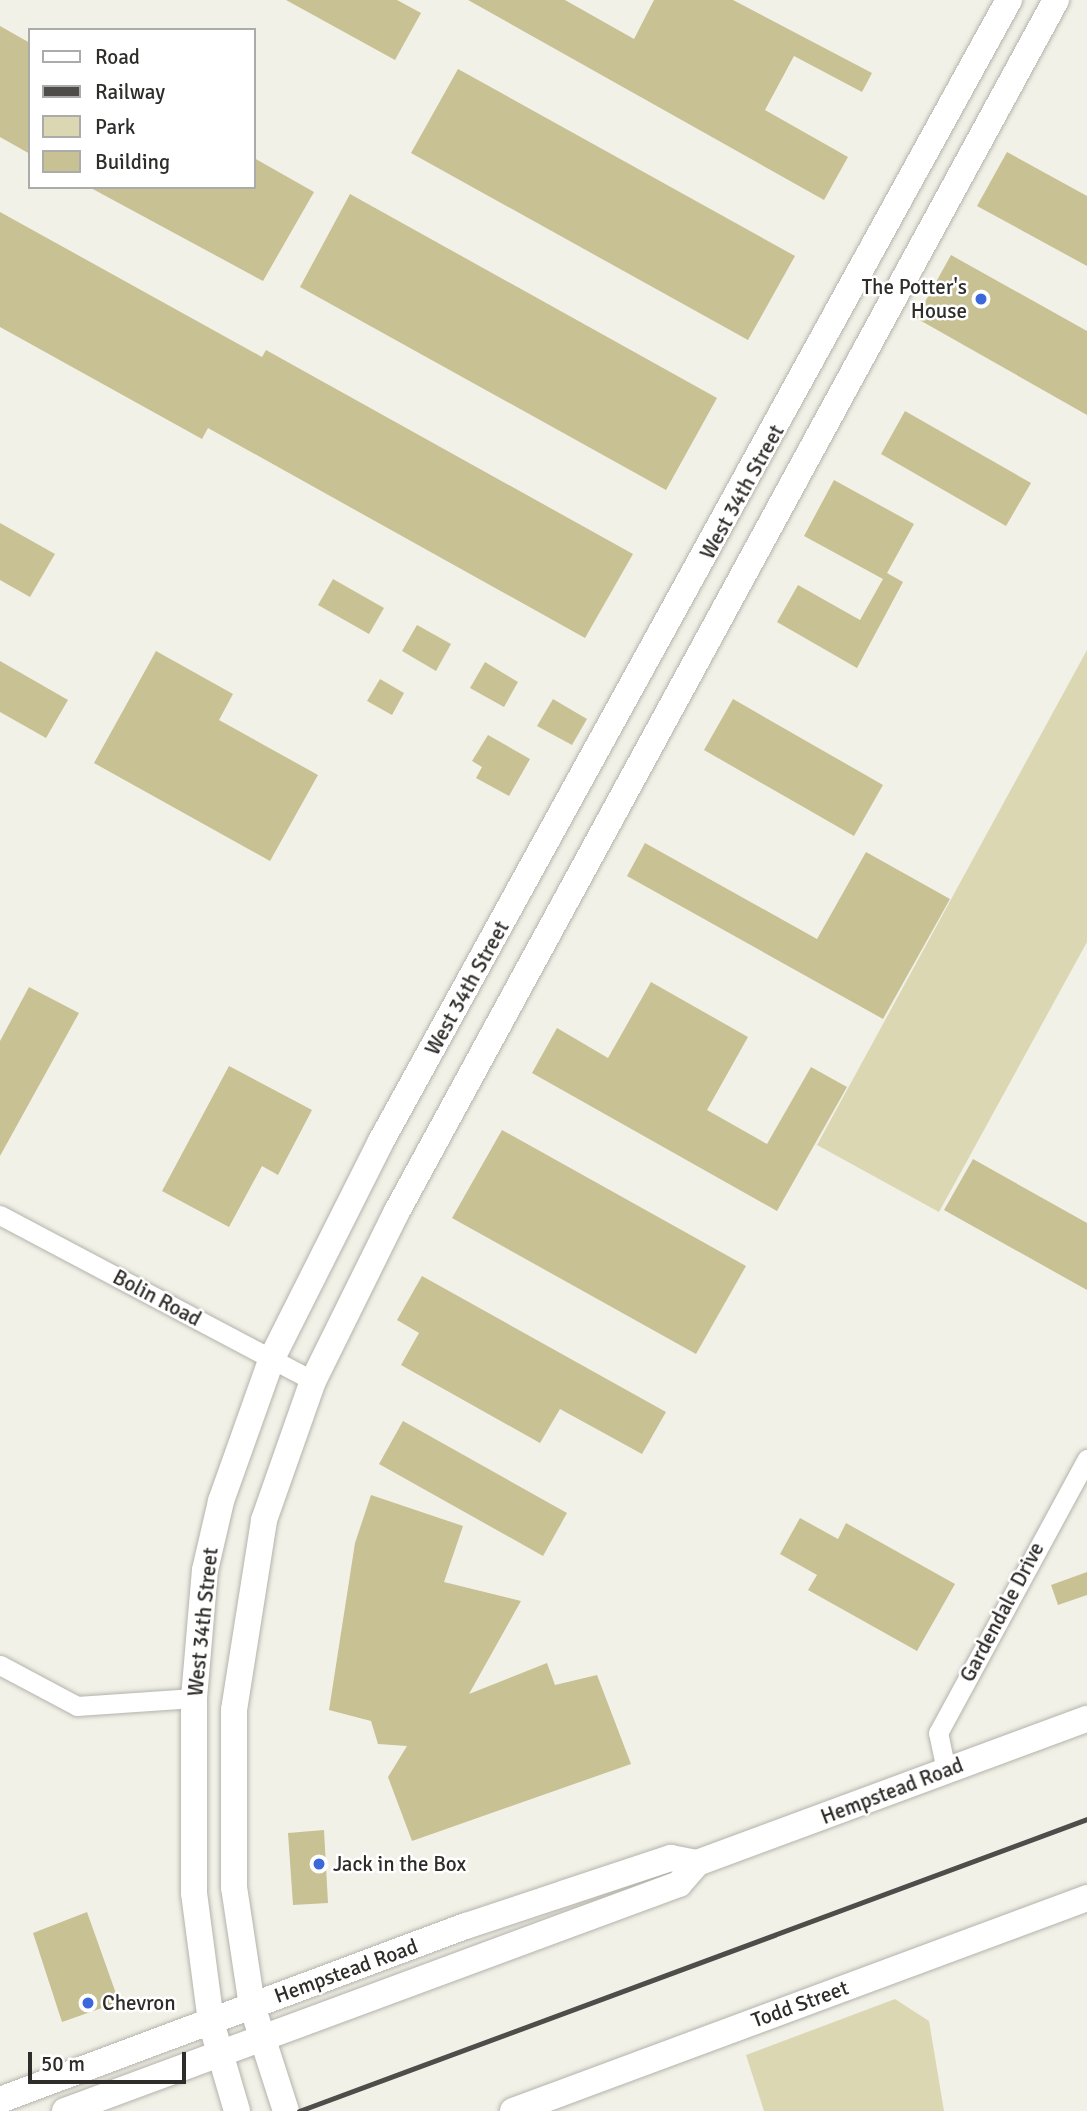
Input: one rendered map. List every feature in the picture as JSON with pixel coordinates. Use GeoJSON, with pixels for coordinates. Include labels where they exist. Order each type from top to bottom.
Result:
{"type":"FeatureCollection","features":[{"type":"Feature","properties":{"kind":"main road","name":"West 34th Street"},"geometry":{"type":"LineString","coordinates":[[237,2111],[218,2054],[211,2022],[194,1893],[194,1698],[208,1559],[272,1359],[447,1024],[734,507],[1009,0]]}},
{"type":"Feature","properties":{"kind":"main road","name":"West 34th Street"},"geometry":{"type":"LineString","coordinates":[[286,2111],[252,2006],[234,1887],[234,1710],[264,1520],[313,1381],[486,1048],[1056,0]]}},
{"type":"Feature","properties":{"kind":"main road"},"geometry":{"type":"LineString","coordinates":[[734,507],[769,526]]}},
{"type":"Feature","properties":{"kind":"main road"},"geometry":{"type":"LineString","coordinates":[[447,1024],[486,1048]]}},
{"type":"Feature","properties":{"kind":"main road","name":"Hempstead Road"},"geometry":{"type":"LineString","coordinates":[[65,2111],[679,1884],[696,1863],[1087,1719]]}},
{"type":"Feature","properties":{"kind":"main road","name":"Hempstead Road"},"geometry":{"type":"LineString","coordinates":[[0,2100],[252,2006],[649,1865],[671,1858],[696,1863]]}},
{"type":"Feature","properties":{"kind":"main road","name":"Todd Street"},"geometry":{"type":"LineString","coordinates":[[513,2111],[1087,1898]]}},
{"type":"Feature","properties":{"kind":"street","name":"Bolin Road"},"geometry":{"type":"LineString","coordinates":[[0,1215],[313,1381]]}},
{"type":"Feature","properties":{"kind":"street","name":"Gardendale Drive"},"geometry":{"type":"LineString","coordinates":[[946,1770],[938,1733],[1087,1460]]}},
{"type":"Feature","properties":{"kind":"street"},"geometry":{"type":"LineString","coordinates":[[0,1665],[77,1706],[194,1698]]}},
{"type":"Feature","properties":{"kind":"green space"},"geometry":{"type":"Polygon","coordinates":[[[1087,650],[1087,942],[939,1212],[817,1145],[1087,650]]]}},
{"type":"Feature","properties":{"kind":"green space"},"geometry":{"type":"Polygon","coordinates":[[[895,1999],[929,2021],[944,2111],[764,2111],[746,2055],[895,1999]]]}},
{"type":"Feature","properties":{"kind":"building"},"geometry":{"type":"Polygon","coordinates":[[[286,0],[397,0],[421,13],[395,60],[286,0]]]}},
{"type":"Feature","properties":{"kind":"building"},"geometry":{"type":"Polygon","coordinates":[[[468,0],[565,0],[634,39],[654,0],[733,0],[872,73],[862,92],[794,56],[765,110],[848,157],[824,200],[468,0]]]}},
{"type":"Feature","properties":{"kind":"building"},"geometry":{"type":"Polygon","coordinates":[[[0,26],[28,42],[28,153],[0,137],[0,26]]]}},
{"type":"Feature","properties":{"kind":"building"},"geometry":{"type":"Polygon","coordinates":[[[458,69],[795,256],[748,340],[411,153],[458,69]]]}},
{"type":"Feature","properties":{"kind":"building"},"geometry":{"type":"Polygon","coordinates":[[[1007,152],[1087,196],[1087,266],[977,206],[1007,152]]]}},
{"type":"Feature","properties":{"kind":"building"},"geometry":{"type":"Polygon","coordinates":[[[256,159],[314,192],[263,281],[93,189],[256,189],[256,159]]]}},
{"type":"Feature","properties":{"kind":"building"},"geometry":{"type":"Polygon","coordinates":[[[350,194],[717,398],[666,490],[300,287],[350,194]]]}},
{"type":"Feature","properties":{"kind":"building"},"geometry":{"type":"Polygon","coordinates":[[[0,212],[262,357],[266,350],[633,554],[585,638],[208,428],[202,439],[0,327],[0,212]]]}},
{"type":"Feature","properties":{"kind":"building"},"geometry":{"type":"Polygon","coordinates":[[[951,255],[1087,331],[1087,415],[916,318],[951,255]]]}},
{"type":"Feature","properties":{"kind":"building"},"geometry":{"type":"Polygon","coordinates":[[[905,411],[1031,483],[1006,526],[881,454],[905,411]]]}},
{"type":"Feature","properties":{"kind":"building"},"geometry":{"type":"Polygon","coordinates":[[[834,480],[914,524],[887,573],[903,582],[857,668],[777,622],[798,585],[860,620],[883,579],[804,536],[834,480]]]}},
{"type":"Feature","properties":{"kind":"building"},"geometry":{"type":"Polygon","coordinates":[[[0,523],[55,554],[30,597],[0,580],[0,523]]]}},
{"type":"Feature","properties":{"kind":"building"},"geometry":{"type":"Polygon","coordinates":[[[333,579],[384,608],[369,634],[318,605],[333,579]]]}},
{"type":"Feature","properties":{"kind":"building"},"geometry":{"type":"Polygon","coordinates":[[[417,625],[451,644],[436,671],[402,651],[417,625]]]}},
{"type":"Feature","properties":{"kind":"building"},"geometry":{"type":"Polygon","coordinates":[[[156,651],[233,694],[219,720],[318,775],[270,861],[94,763],[156,651]]]}},
{"type":"Feature","properties":{"kind":"building"},"geometry":{"type":"Polygon","coordinates":[[[0,661],[68,700],[46,738],[0,712],[0,661]]]}},
{"type":"Feature","properties":{"kind":"building"},"geometry":{"type":"Polygon","coordinates":[[[485,662],[518,682],[504,707],[470,688],[485,662]]]}},
{"type":"Feature","properties":{"kind":"building"},"geometry":{"type":"Polygon","coordinates":[[[380,679],[404,693],[392,715],[367,701],[380,679]]]}},
{"type":"Feature","properties":{"kind":"building"},"geometry":{"type":"Polygon","coordinates":[[[553,699],[587,719],[572,745],[537,726],[553,699]]]}},
{"type":"Feature","properties":{"kind":"building"},"geometry":{"type":"Polygon","coordinates":[[[733,699],[883,785],[854,836],[704,750],[733,699]]]}},
{"type":"Feature","properties":{"kind":"building"},"geometry":{"type":"Polygon","coordinates":[[[488,735],[530,759],[509,796],[476,778],[482,767],[472,761],[488,735]]]}},
{"type":"Feature","properties":{"kind":"building"},"geometry":{"type":"Polygon","coordinates":[[[645,843],[817,939],[866,852],[950,899],[883,1019],[627,876],[645,843]]]}},
{"type":"Feature","properties":{"kind":"building"},"geometry":{"type":"Polygon","coordinates":[[[651,982],[748,1037],[707,1110],[767,1144],[811,1067],[847,1087],[777,1211],[532,1073],[557,1028],[608,1058],[651,982]]]}},
{"type":"Feature","properties":{"kind":"building"},"geometry":{"type":"Polygon","coordinates":[[[29,987],[79,1013],[0,1156],[0,1041],[29,987]]]}},
{"type":"Feature","properties":{"kind":"building"},"geometry":{"type":"Polygon","coordinates":[[[229,1066],[312,1110],[278,1175],[262,1166],[229,1227],[162,1191],[229,1066]]]}},
{"type":"Feature","properties":{"kind":"building"},"geometry":{"type":"Polygon","coordinates":[[[502,1130],[746,1266],[696,1354],[452,1218],[502,1130]]]}},
{"type":"Feature","properties":{"kind":"building"},"geometry":{"type":"Polygon","coordinates":[[[973,1159],[1087,1223],[1087,1290],[944,1210],[973,1159]]]}},
{"type":"Feature","properties":{"kind":"building"},"geometry":{"type":"Polygon","coordinates":[[[422,1276],[666,1412],[642,1454],[560,1409],[540,1443],[401,1365],[419,1333],[397,1320],[422,1276]]]}},
{"type":"Feature","properties":{"kind":"building"},"geometry":{"type":"Polygon","coordinates":[[[403,1421],[567,1513],[543,1556],[379,1464],[403,1421]]]}},
{"type":"Feature","properties":{"kind":"building"},"geometry":{"type":"Polygon","coordinates":[[[371,1495],[463,1526],[444,1582],[521,1601],[469,1694],[547,1663],[555,1685],[597,1675],[631,1764],[412,1841],[388,1777],[407,1746],[378,1744],[371,1721],[329,1710],[355,1543],[371,1495]]]}},
{"type":"Feature","properties":{"kind":"building"},"geometry":{"type":"Polygon","coordinates":[[[800,1518],[838,1539],[846,1523],[955,1584],[917,1651],[808,1590],[817,1575],[780,1554],[800,1518]]]}},
{"type":"Feature","properties":{"kind":"building"},"geometry":{"type":"Polygon","coordinates":[[[1087,1572],[1087,1595],[1058,1605],[1051,1585],[1087,1572]]]}},
{"type":"Feature","properties":{"kind":"building"},"geometry":{"type":"Polygon","coordinates":[[[324,1830],[328,1903],[293,1905],[288,1833],[324,1830]]]}},
{"type":"Feature","properties":{"kind":"building"},"geometry":{"type":"Polygon","coordinates":[[[87,1912],[119,2002],[62,2022],[33,1933],[87,1912]]]}},
{"type":"Feature","properties":{"kind":"railway"},"geometry":{"type":"LineString","coordinates":[[299,2111],[1087,1819]]}},
{"type":"Feature","properties":{"kind":"place","name":"The Potter's House"},"geometry":{"type":"Point","coordinates":[981,299]}},
{"type":"Feature","properties":{"kind":"place","name":"Jack in the Box"},"geometry":{"type":"Point","coordinates":[319,1864]}},
{"type":"Feature","properties":{"kind":"place","name":"Chevron"},"geometry":{"type":"Point","coordinates":[88,2003]}}]}
